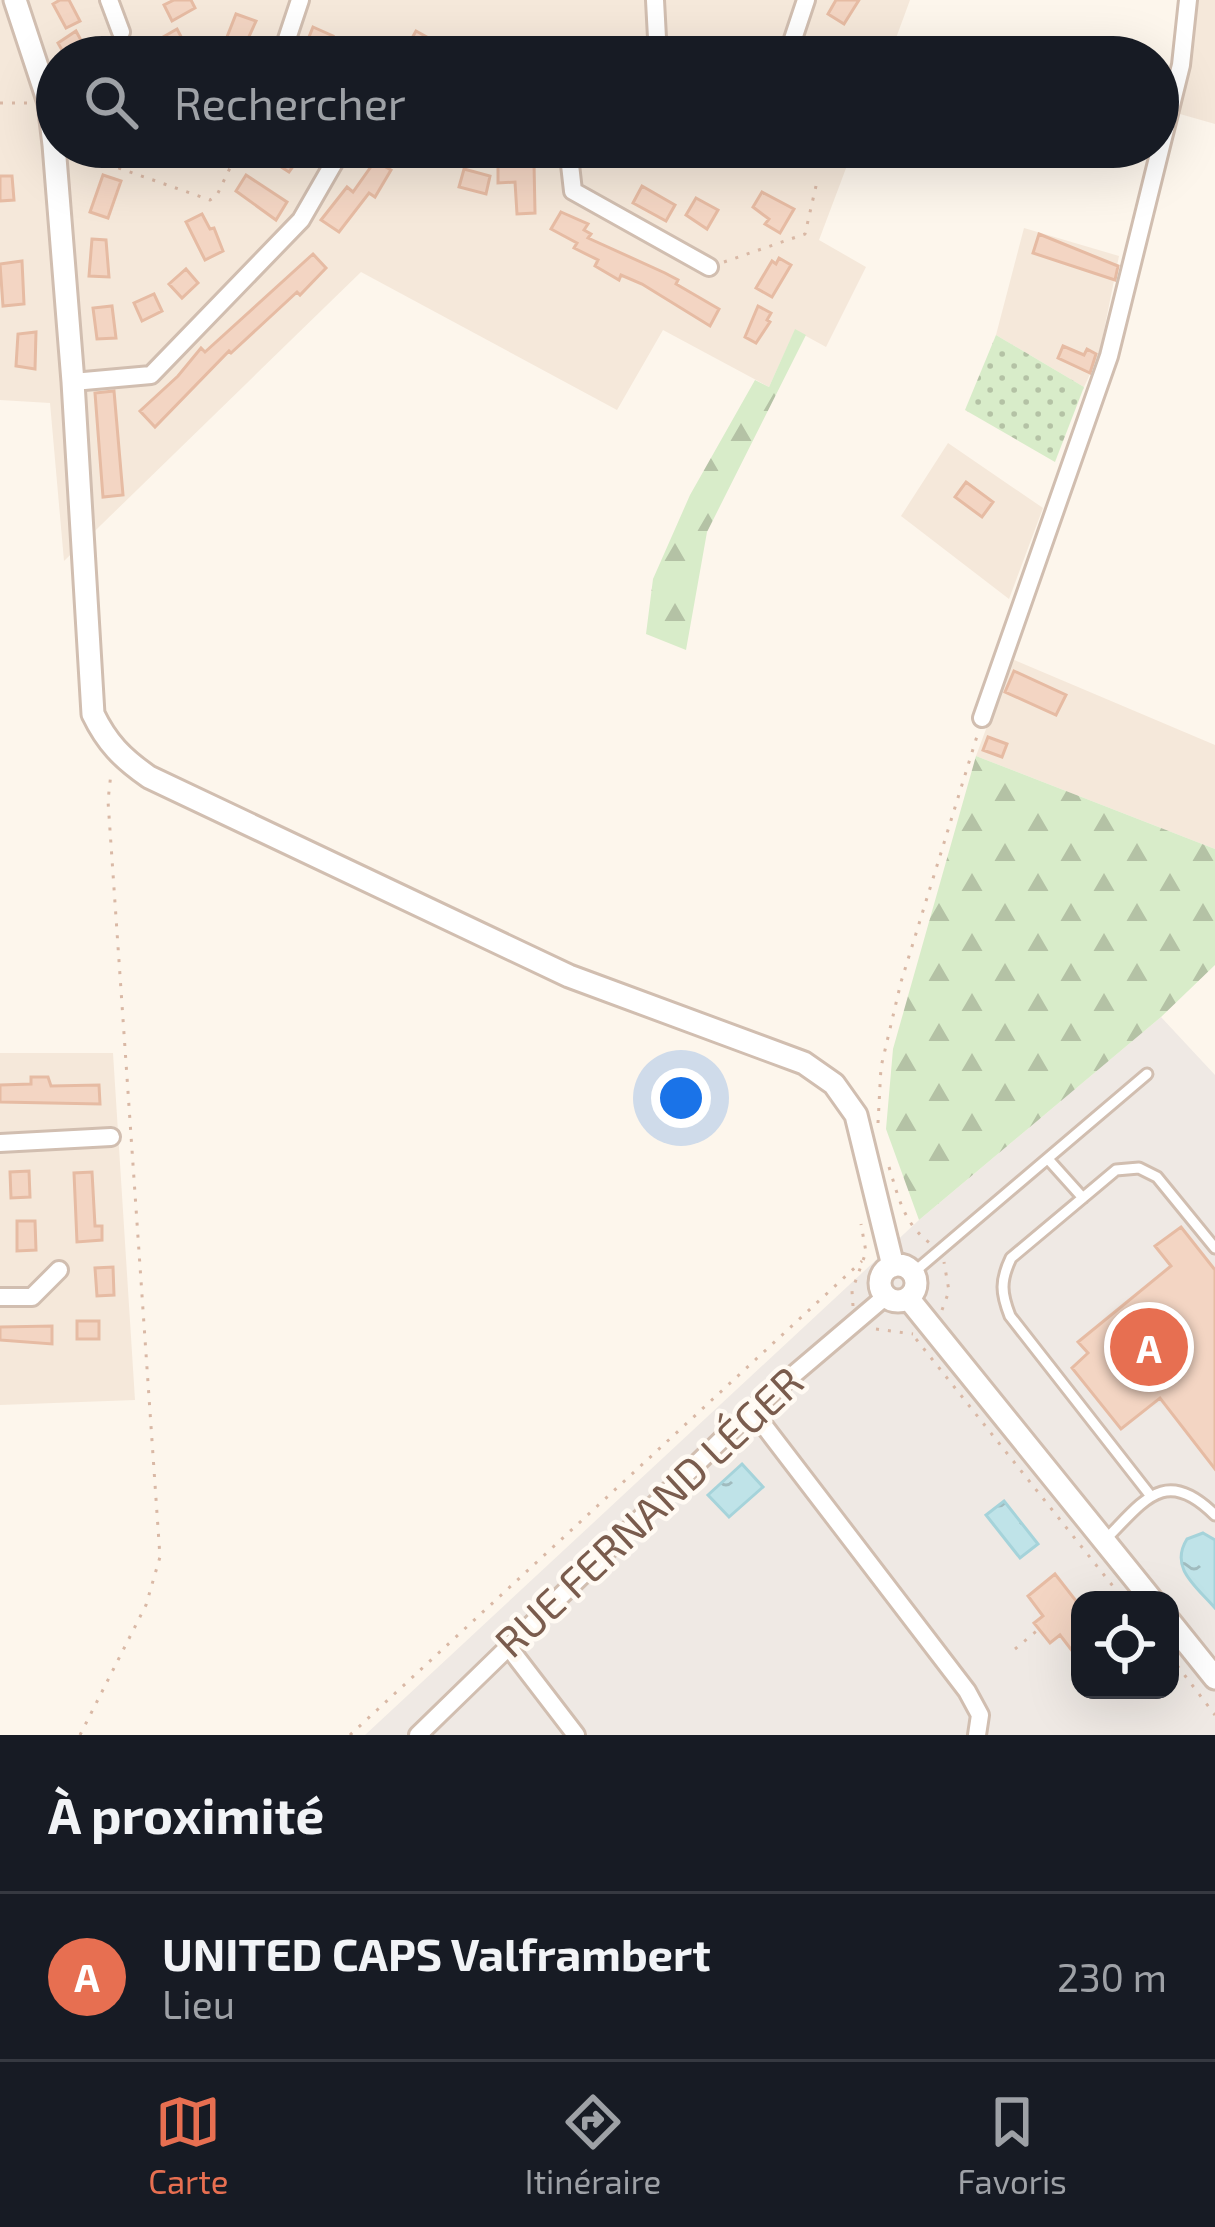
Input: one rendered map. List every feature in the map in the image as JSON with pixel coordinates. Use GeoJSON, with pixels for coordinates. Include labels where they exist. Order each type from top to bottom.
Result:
{"type":"FeatureCollection","features":[{"type":"Feature","properties":{"kind":"street"},"geometry":{"type":"LineString","coordinates":[[14,0],[36,65]]}},
{"type":"Feature","properties":{"kind":"street"},"geometry":{"type":"LineString","coordinates":[[109,0],[121,32]]}},
{"type":"Feature","properties":{"kind":"street"},"geometry":{"type":"LineString","coordinates":[[288,36],[300,0]]}},
{"type":"Feature","properties":{"kind":"street"},"geometry":{"type":"LineString","coordinates":[[655,0],[657,36]]}},
{"type":"Feature","properties":{"kind":"street"},"geometry":{"type":"LineString","coordinates":[[794,36],[806,0]]}},
{"type":"Feature","properties":{"kind":"street"},"geometry":{"type":"LineString","coordinates":[[1179,73],[1187,0]]}},
{"type":"Feature","properties":{"kind":"street"},"geometry":{"type":"LineString","coordinates":[[55,168],[93,714],[118,755],[149,777],[569,976],[804,1063],[834,1084],[856,1115],[903,1270],[916,1283],[897,1297]]}},
{"type":"Feature","properties":{"kind":"street"},"geometry":{"type":"LineString","coordinates":[[73,382],[151,375],[301,220],[331,168]]}},
{"type":"Feature","properties":{"kind":"street"},"geometry":{"type":"LineString","coordinates":[[570,168],[573,191],[709,267]]}},
{"type":"Feature","properties":{"kind":"street"},"geometry":{"type":"LineString","coordinates":[[982,718],[1109,356],[1156,168]]}},
{"type":"Feature","properties":{"kind":"street"},"geometry":{"type":"LineString","coordinates":[[0,1143],[111,1137]]}},
{"type":"Feature","properties":{"kind":"street"},"geometry":{"type":"LineString","coordinates":[[0,1297],[32,1297],[59,1270]]}},
{"type":"Feature","properties":{"kind":"street"},"geometry":{"type":"LineString","coordinates":[[903,1270],[880,1279],[1145,1591]]}},
{"type":"Feature","properties":{"kind":"street","name":"RUE FERNAND LÉGER"},"geometry":{"type":"LineString","coordinates":[[418,1735],[752,1410],[897,1297]]}},
{"type":"Feature","properties":{"kind":"street"},"geometry":{"type":"LineString","coordinates":[[752,1410],[967,1690],[980,1715],[976,1735]]}},
{"type":"Feature","properties":{"kind":"street"},"geometry":{"type":"LineString","coordinates":[[1179,1633],[1215,1678]]}},
{"type":"Feature","properties":{"kind":"street"},"geometry":{"type":"LineString","coordinates":[[507,1645],[576,1735]]}},
{"type":"Feature","properties":{"kind":"lane"},"geometry":{"type":"LineString","coordinates":[[903,1270],[937,1252],[1147,1074]]}},
{"type":"Feature","properties":{"kind":"lane"},"geometry":{"type":"LineString","coordinates":[[1048,1159],[1083,1198]]}},
{"type":"Feature","properties":{"kind":"lane"},"geometry":{"type":"LineString","coordinates":[[1150,1495],[1010,1316],[1001,1278],[1011,1258],[1116,1171],[1139,1168],[1157,1177],[1215,1249]]}},
{"type":"Feature","properties":{"kind":"lane"},"geometry":{"type":"LineString","coordinates":[[1104,1540],[1150,1495],[1170,1489],[1189,1491],[1215,1515]]}},
{"type":"Feature","properties":{"kind":"path"},"geometry":{"type":"LineString","coordinates":[[0,103],[36,103]]}},
{"type":"Feature","properties":{"kind":"path"},"geometry":{"type":"LineString","coordinates":[[119,168],[211,200],[218,196],[231,168]]}},
{"type":"Feature","properties":{"kind":"path"},"geometry":{"type":"LineString","coordinates":[[709,267],[806,234],[816,186]]}},
{"type":"Feature","properties":{"kind":"path"},"geometry":{"type":"LineString","coordinates":[[879,1136],[877,1095],[901,982],[982,718]]}},
{"type":"Feature","properties":{"kind":"path"},"geometry":{"type":"LineString","coordinates":[[80,1735],[146,1605],[160,1557],[108,801],[108,782],[118,755]]}},
{"type":"Feature","properties":{"kind":"path"},"geometry":{"type":"LineString","coordinates":[[885,1154],[902,1212],[947,1270],[949,1291],[922,1330],[1117,1591]]}},
{"type":"Feature","properties":{"kind":"path"},"geometry":{"type":"LineString","coordinates":[[350,1735],[863,1259]]}},
{"type":"Feature","properties":{"kind":"path"},"geometry":{"type":"LineString","coordinates":[[1015,1648],[1039,1629]]}},
{"type":"Feature","properties":{"kind":"path"},"geometry":{"type":"LineString","coordinates":[[1179,1668],[1215,1714]]}},
{"type":"Feature","properties":{"kind":"shaded area"},"geometry":{"type":"Polygon","coordinates":[[[0,0],[910,0],[897,36],[36,36],[36,168],[846,168],[819,240],[866,267],[826,347],[795,330],[769,387],[663,330],[617,410],[361,272],[64,561],[50,403],[0,400],[0,0]]]}},
{"type":"Feature","properties":{"kind":"shaded area"},"geometry":{"type":"Polygon","coordinates":[[[1179,0],[1215,0],[1215,124],[1179,114],[1179,36],[1175,36],[1179,0]]]}},
{"type":"Feature","properties":{"kind":"shaded area"},"geometry":{"type":"Polygon","coordinates":[[[1024,228],[1119,256],[1099,355],[1084,387],[996,335],[1024,228]]]}},
{"type":"Feature","properties":{"kind":"shaded area"},"geometry":{"type":"Polygon","coordinates":[[[948,443],[1043,508],[1009,599],[901,516],[948,443]]]}},
{"type":"Feature","properties":{"kind":"shaded area"},"geometry":{"type":"Polygon","coordinates":[[[1012,659],[1215,745],[1215,849],[976,756],[1012,659]]]}},
{"type":"Feature","properties":{"kind":"shaded area"},"geometry":{"type":"Polygon","coordinates":[[[1161,1017],[1215,1075],[1215,1735],[365,1735],[919,1220],[1161,1017]]]}},
{"type":"Feature","properties":{"kind":"shaded area"},"geometry":{"type":"Polygon","coordinates":[[[0,1053],[113,1053],[135,1400],[0,1405],[0,1053]]]}},
{"type":"Feature","properties":{"kind":"green space"},"geometry":{"type":"Polygon","coordinates":[[[795,329],[806,335],[707,532],[686,650],[646,634],[653,579],[690,495],[755,380],[769,387],[795,329]]]}},
{"type":"Feature","properties":{"kind":"green space"},"geometry":{"type":"Polygon","coordinates":[[[996,335],[1084,387],[1055,462],[965,410],[996,335]]]}},
{"type":"Feature","properties":{"kind":"green space"},"geometry":{"type":"Polygon","coordinates":[[[976,756],[1215,849],[1215,965],[1161,1017],[919,1220],[886,1129],[893,1049],[976,756]]]}},
{"type":"Feature","properties":{"kind":"water"},"geometry":{"type":"Polygon","coordinates":[[[742,1464],[763,1487],[729,1517],[708,1495],[742,1464]]]}},
{"type":"Feature","properties":{"kind":"water"},"geometry":{"type":"Polygon","coordinates":[[[1004,1501],[1038,1544],[1020,1558],[986,1515],[1004,1501]]]}},
{"type":"Feature","properties":{"kind":"water"},"geometry":{"type":"Polygon","coordinates":[[[1203,1533],[1215,1540],[1215,1608],[1187,1576],[1181,1559],[1187,1539],[1203,1533]]]}},
{"type":"Feature","properties":{"kind":"building"},"geometry":{"type":"Polygon","coordinates":[[[69,0],[80,21],[66,28],[53,4],[69,0]]]}},
{"type":"Feature","properties":{"kind":"building"},"geometry":{"type":"Polygon","coordinates":[[[191,0],[195,8],[172,21],[164,5],[191,0]]]}},
{"type":"Feature","properties":{"kind":"building"},"geometry":{"type":"Polygon","coordinates":[[[836,0],[859,0],[844,24],[828,14],[836,0]]]}},
{"type":"Feature","properties":{"kind":"building"},"geometry":{"type":"Polygon","coordinates":[[[236,14],[256,21],[249,36],[227,36],[236,14]]]}},
{"type":"Feature","properties":{"kind":"building"},"geometry":{"type":"Polygon","coordinates":[[[313,27],[333,36],[309,36],[313,27]]]}},
{"type":"Feature","properties":{"kind":"building"},"geometry":{"type":"Polygon","coordinates":[[[370,168],[391,170],[375,197],[369,193],[339,232],[321,220],[347,187],[353,192],[370,168]]]}},
{"type":"Feature","properties":{"kind":"building"},"geometry":{"type":"Polygon","coordinates":[[[498,168],[534,168],[535,213],[517,214],[515,182],[498,183],[498,168]]]}},
{"type":"Feature","properties":{"kind":"building"},"geometry":{"type":"Polygon","coordinates":[[[464,169],[490,176],[486,194],[459,187],[464,169]]]}},
{"type":"Feature","properties":{"kind":"building"},"geometry":{"type":"Polygon","coordinates":[[[103,175],[121,181],[108,218],[90,212],[103,175]]]}},
{"type":"Feature","properties":{"kind":"building"},"geometry":{"type":"Polygon","coordinates":[[[246,175],[287,202],[276,220],[236,191],[246,175]]]}},
{"type":"Feature","properties":{"kind":"building"},"geometry":{"type":"Polygon","coordinates":[[[0,176],[12,176],[14,200],[0,201],[0,176]]]}},
{"type":"Feature","properties":{"kind":"building"},"geometry":{"type":"Polygon","coordinates":[[[642,186],[675,205],[666,221],[633,203],[642,186]]]}},
{"type":"Feature","properties":{"kind":"building"},"geometry":{"type":"Polygon","coordinates":[[[762,192],[794,209],[780,233],[765,224],[769,219],[753,207],[762,192]]]}},
{"type":"Feature","properties":{"kind":"building"},"geometry":{"type":"Polygon","coordinates":[[[696,198],[718,210],[707,229],[686,215],[696,198]]]}},
{"type":"Feature","properties":{"kind":"building"},"geometry":{"type":"Polygon","coordinates":[[[561,212],[588,224],[584,230],[591,234],[588,238],[678,280],[676,284],[719,309],[710,326],[642,284],[621,275],[619,280],[595,266],[598,260],[551,229],[561,212]]]}},
{"type":"Feature","properties":{"kind":"building"},"geometry":{"type":"Polygon","coordinates":[[[202,214],[223,251],[205,260],[186,222],[202,214]]]}},
{"type":"Feature","properties":{"kind":"building"},"geometry":{"type":"Polygon","coordinates":[[[1039,234],[1118,266],[1115,280],[1033,253],[1039,234]]]}},
{"type":"Feature","properties":{"kind":"building"},"geometry":{"type":"Polygon","coordinates":[[[92,239],[106,240],[109,277],[89,276],[92,239]]]}},
{"type":"Feature","properties":{"kind":"building"},"geometry":{"type":"Polygon","coordinates":[[[313,254],[326,268],[300,295],[297,292],[229,351],[155,427],[140,411],[201,348],[205,352],[313,254]]]}},
{"type":"Feature","properties":{"kind":"building"},"geometry":{"type":"Polygon","coordinates":[[[779,258],[791,265],[772,297],[756,288],[772,261],[776,264],[779,258]]]}},
{"type":"Feature","properties":{"kind":"building"},"geometry":{"type":"Polygon","coordinates":[[[22,261],[24,304],[3,306],[0,264],[22,261]]]}},
{"type":"Feature","properties":{"kind":"building"},"geometry":{"type":"Polygon","coordinates":[[[186,269],[198,283],[182,298],[169,284],[186,269]]]}},
{"type":"Feature","properties":{"kind":"building"},"geometry":{"type":"Polygon","coordinates":[[[154,294],[162,311],[142,321],[134,303],[154,294]]]}},
{"type":"Feature","properties":{"kind":"building"},"geometry":{"type":"Polygon","coordinates":[[[112,306],[116,338],[97,339],[93,308],[112,306]]]}},
{"type":"Feature","properties":{"kind":"building"},"geometry":{"type":"Polygon","coordinates":[[[758,306],[771,313],[756,343],[745,337],[758,306]]]}},
{"type":"Feature","properties":{"kind":"building"},"geometry":{"type":"Polygon","coordinates":[[[36,332],[35,369],[16,366],[18,334],[36,332]]]}},
{"type":"Feature","properties":{"kind":"building"},"geometry":{"type":"Polygon","coordinates":[[[1063,346],[1084,355],[1087,349],[1096,354],[1090,373],[1058,358],[1063,346]]]}},
{"type":"Feature","properties":{"kind":"building"},"geometry":{"type":"Polygon","coordinates":[[[114,391],[123,495],[103,497],[95,393],[114,391]]]}},
{"type":"Feature","properties":{"kind":"building"},"geometry":{"type":"Polygon","coordinates":[[[966,482],[993,502],[982,517],[955,497],[966,482]]]}},
{"type":"Feature","properties":{"kind":"building"},"geometry":{"type":"Polygon","coordinates":[[[1014,671],[1066,695],[1056,715],[1005,692],[1014,671]]]}},
{"type":"Feature","properties":{"kind":"building"},"geometry":{"type":"Polygon","coordinates":[[[988,737],[1007,744],[1002,757],[983,750],[988,737]]]}},
{"type":"Feature","properties":{"kind":"building"},"geometry":{"type":"Polygon","coordinates":[[[31,1077],[48,1077],[51,1086],[99,1085],[100,1104],[0,1102],[0,1085],[31,1084],[31,1077]]]}},
{"type":"Feature","properties":{"kind":"building"},"geometry":{"type":"Polygon","coordinates":[[[29,1171],[30,1197],[11,1198],[10,1172],[29,1171]]]}},
{"type":"Feature","properties":{"kind":"building"},"geometry":{"type":"Polygon","coordinates":[[[92,1172],[95,1226],[102,1226],[102,1240],[77,1242],[74,1173],[92,1172]]]}},
{"type":"Feature","properties":{"kind":"building"},"geometry":{"type":"Polygon","coordinates":[[[17,1221],[35,1221],[36,1250],[17,1251],[17,1221]]]}},
{"type":"Feature","properties":{"kind":"building"},"geometry":{"type":"Polygon","coordinates":[[[1181,1227],[1215,1270],[1215,1469],[1160,1398],[1121,1429],[1072,1368],[1088,1353],[1078,1342],[1171,1266],[1155,1246],[1181,1227]]]}},
{"type":"Feature","properties":{"kind":"building"},"geometry":{"type":"Polygon","coordinates":[[[113,1267],[114,1295],[97,1296],[95,1268],[113,1267]]]}},
{"type":"Feature","properties":{"kind":"building"},"geometry":{"type":"Polygon","coordinates":[[[77,1321],[99,1321],[99,1339],[77,1339],[77,1321]]]}},
{"type":"Feature","properties":{"kind":"building"},"geometry":{"type":"Polygon","coordinates":[[[52,1326],[52,1344],[0,1340],[0,1327],[52,1326]]]}},
{"type":"Feature","properties":{"kind":"building"},"geometry":{"type":"Polygon","coordinates":[[[1055,1574],[1071,1594],[1071,1649],[1060,1635],[1050,1643],[1034,1623],[1043,1616],[1028,1596],[1055,1574]]]}},
{"type":"Feature","properties":{"kind":"place","name":"UNITED CAPS Valframbert"},"geometry":{"type":"Point","coordinates":[1149,1347]}}]}
